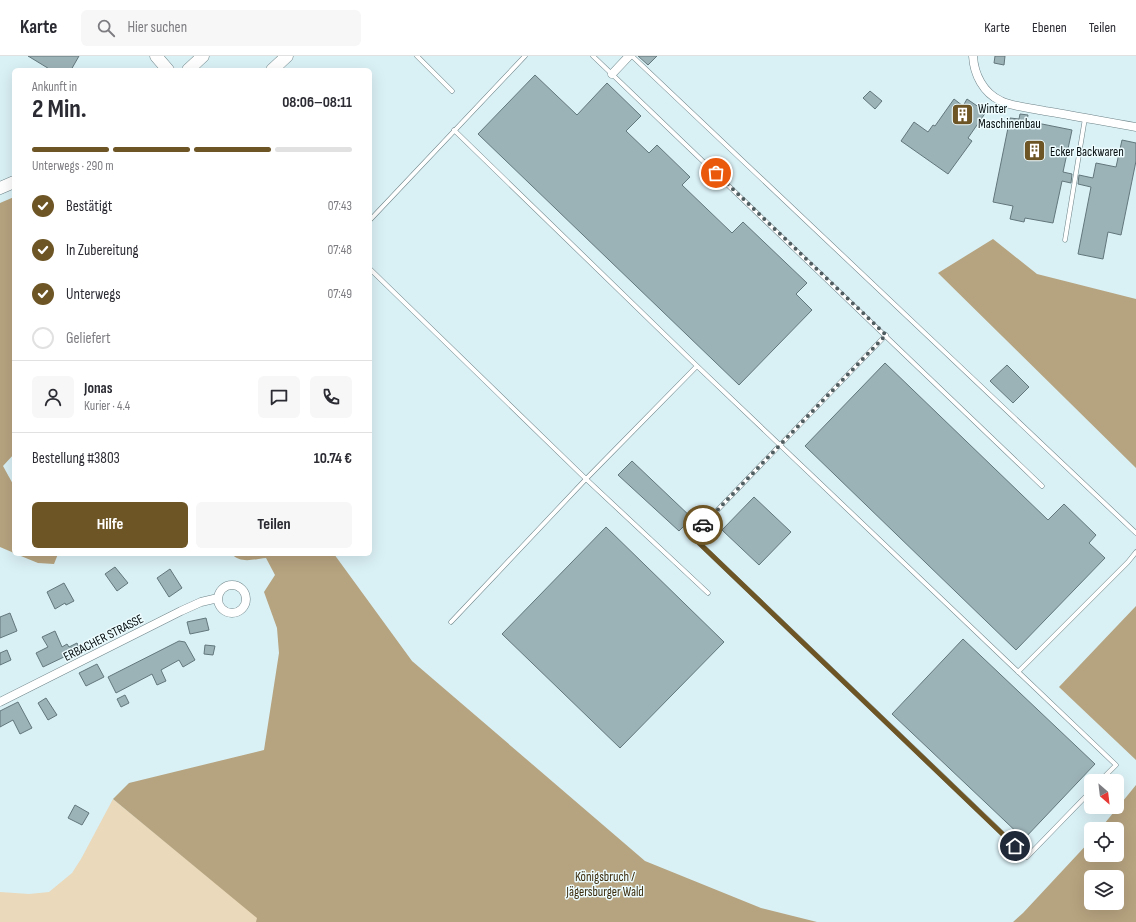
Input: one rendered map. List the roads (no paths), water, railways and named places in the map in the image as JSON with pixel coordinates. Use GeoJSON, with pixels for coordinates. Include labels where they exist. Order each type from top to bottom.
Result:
{"type":"FeatureCollection","features":[{"type":"Feature","properties":{"kind":"street"},"geometry":{"type":"LineString","coordinates":[[156,56],[166,68]]}},
{"type":"Feature","properties":{"kind":"street"},"geometry":{"type":"LineString","coordinates":[[274,68],[287,56]]}},
{"type":"Feature","properties":{"kind":"street"},"geometry":{"type":"LineString","coordinates":[[612,74],[631,56]]}},
{"type":"Feature","properties":{"kind":"street"},"geometry":{"type":"LineString","coordinates":[[973,56],[977,76],[982,85],[990,94],[1001,101],[1136,128]]}},
{"type":"Feature","properties":{"kind":"street"},"geometry":{"type":"LineString","coordinates":[[190,68],[200,59]]}},
{"type":"Feature","properties":{"kind":"street"},"geometry":{"type":"LineString","coordinates":[[0,188],[12,183]]}},
{"type":"Feature","properties":{"kind":"street","name":"ERBACHER STRASSE"},"geometry":{"type":"LineString","coordinates":[[0,702],[181,611],[201,602],[218,598]]}},
{"type":"Feature","properties":{"kind":"lane"},"geometry":{"type":"LineString","coordinates":[[418,56],[452,91]]}},
{"type":"Feature","properties":{"kind":"lane"},"geometry":{"type":"LineString","coordinates":[[372,218],[525,56]]}},
{"type":"Feature","properties":{"kind":"lane"},"geometry":{"type":"LineString","coordinates":[[593,56],[1042,486]]}},
{"type":"Feature","properties":{"kind":"lane"},"geometry":{"type":"LineString","coordinates":[[631,56],[1136,533]]}},
{"type":"Feature","properties":{"kind":"lane"},"geometry":{"type":"LineString","coordinates":[[1065,240],[1085,118]]}},
{"type":"Feature","properties":{"kind":"lane"},"geometry":{"type":"LineString","coordinates":[[454,130],[697,366],[1116,765],[1107,774]]}},
{"type":"Feature","properties":{"kind":"lane"},"geometry":{"type":"LineString","coordinates":[[372,271],[586,479],[708,593]]}},
{"type":"Feature","properties":{"kind":"lane"},"geometry":{"type":"LineString","coordinates":[[886,335],[704,524],[699,532],[697,541],[1026,857],[1084,798]]}},
{"type":"Feature","properties":{"kind":"lane"},"geometry":{"type":"LineString","coordinates":[[451,622],[586,479],[697,366]]}},
{"type":"Feature","properties":{"kind":"lane"},"geometry":{"type":"LineString","coordinates":[[1018,672],[1128,562],[1136,552]]}},
{"type":"Feature","properties":{"kind":"place","name":"Winter Maschinenbau"},"geometry":{"type":"Point","coordinates":[963,115]}},
{"type":"Feature","properties":{"kind":"place","name":"Ecker Backwaren"},"geometry":{"type":"Point","coordinates":[1035,151]}},
{"type":"Feature","properties":{"kind":"park label","name":"Königsbruch / Jägersburger Wald"},"geometry":{"type":"Point","coordinates":[605,884]}}]}
